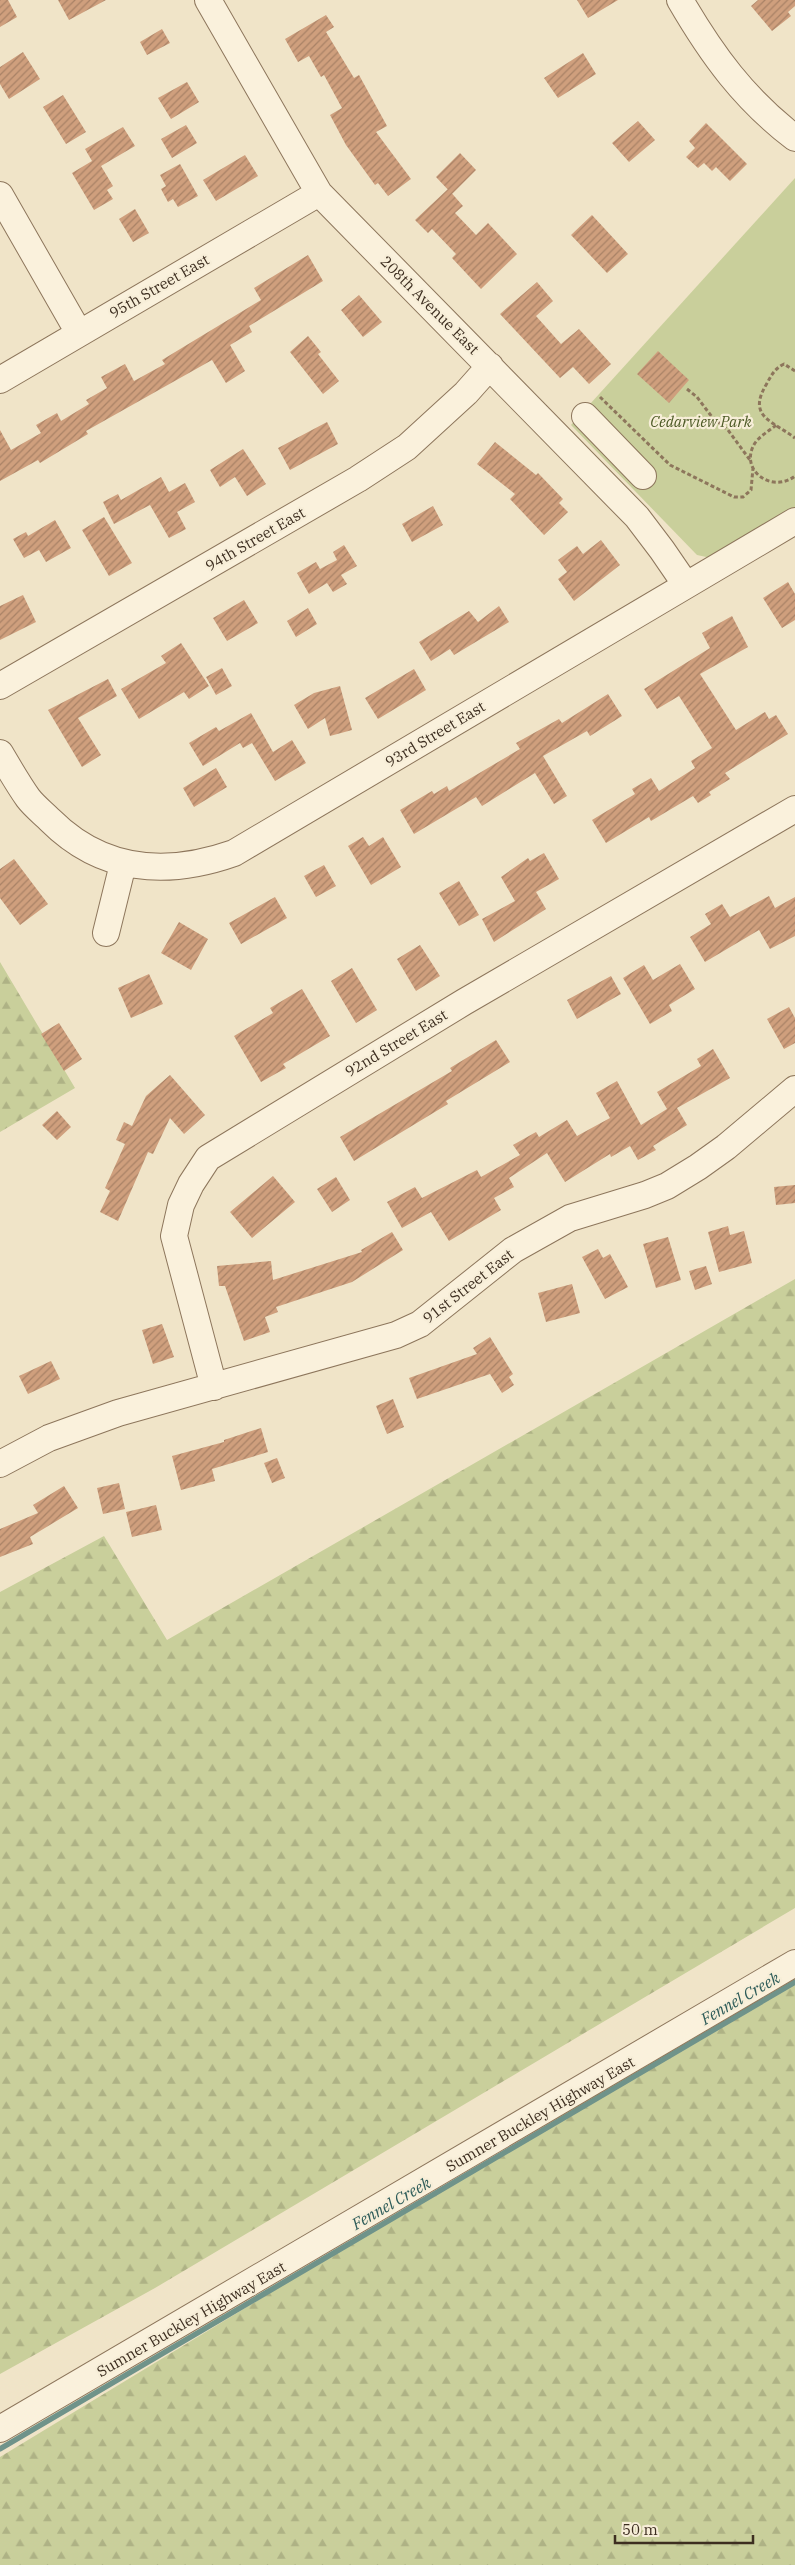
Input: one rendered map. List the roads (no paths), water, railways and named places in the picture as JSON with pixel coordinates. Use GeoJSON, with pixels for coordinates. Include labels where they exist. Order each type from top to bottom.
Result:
{"type":"FeatureCollection","features":[{"type":"Feature","properties":{"kind":"street","name":"208th Avenue East"},"geometry":{"type":"LineString","coordinates":[[208,0],[319,193],[637,517],[686,585]]}},
{"type":"Feature","properties":{"kind":"street"},"geometry":{"type":"LineString","coordinates":[[680,0],[727,74],[767,117],[795,138]]}},
{"type":"Feature","properties":{"kind":"street","name":"95th Street East"},"geometry":{"type":"LineString","coordinates":[[0,380],[319,193]]}},
{"type":"Feature","properties":{"kind":"street"},"geometry":{"type":"LineString","coordinates":[[0,195],[79,333]]}},
{"type":"Feature","properties":{"kind":"street","name":"94th Street East"},"geometry":{"type":"LineString","coordinates":[[0,686],[358,479],[407,447],[466,393],[490,366]]}},
{"type":"Feature","properties":{"kind":"street"},"geometry":{"type":"LineString","coordinates":[[592,407],[613,446],[643,476]]}},
{"type":"Feature","properties":{"kind":"street"},"geometry":{"type":"LineString","coordinates":[[589,468],[613,446]]}},
{"type":"Feature","properties":{"kind":"street","name":"93rd Street East"},"geometry":{"type":"LineString","coordinates":[[0,753],[29,800],[63,833],[98,854],[123,864],[151,867],[207,862],[234,853],[795,521]]}},
{"type":"Feature","properties":{"kind":"street","name":"92nd Street East"},"geometry":{"type":"LineString","coordinates":[[214,1387],[174,1236],[181,1205],[190,1184],[208,1158],[464,1002],[795,809]]}},
{"type":"Feature","properties":{"kind":"street"},"geometry":{"type":"LineString","coordinates":[[106,933],[123,864]]}},
{"type":"Feature","properties":{"kind":"street","name":"91st Street East"},"geometry":{"type":"LineString","coordinates":[[0,1464],[49,1438],[84,1424],[396,1335],[420,1324],[513,1250],[570,1218],[645,1195],[667,1186],[726,1147],[795,1089]]}},
{"type":"Feature","properties":{"kind":"street","name":"Sumner Buckley Highway East"},"geometry":{"type":"LineString","coordinates":[[0,2429],[795,1964]]}},
{"type":"Feature","properties":{"kind":"waterway","name":"Fennel Creek"},"geometry":{"type":"LineString","coordinates":[[0,2449],[795,1982]]}},
{"type":"Feature","properties":{"kind":"park label","name":"Cedarview Park"},"geometry":{"type":"Point","coordinates":[701,421]}}]}
